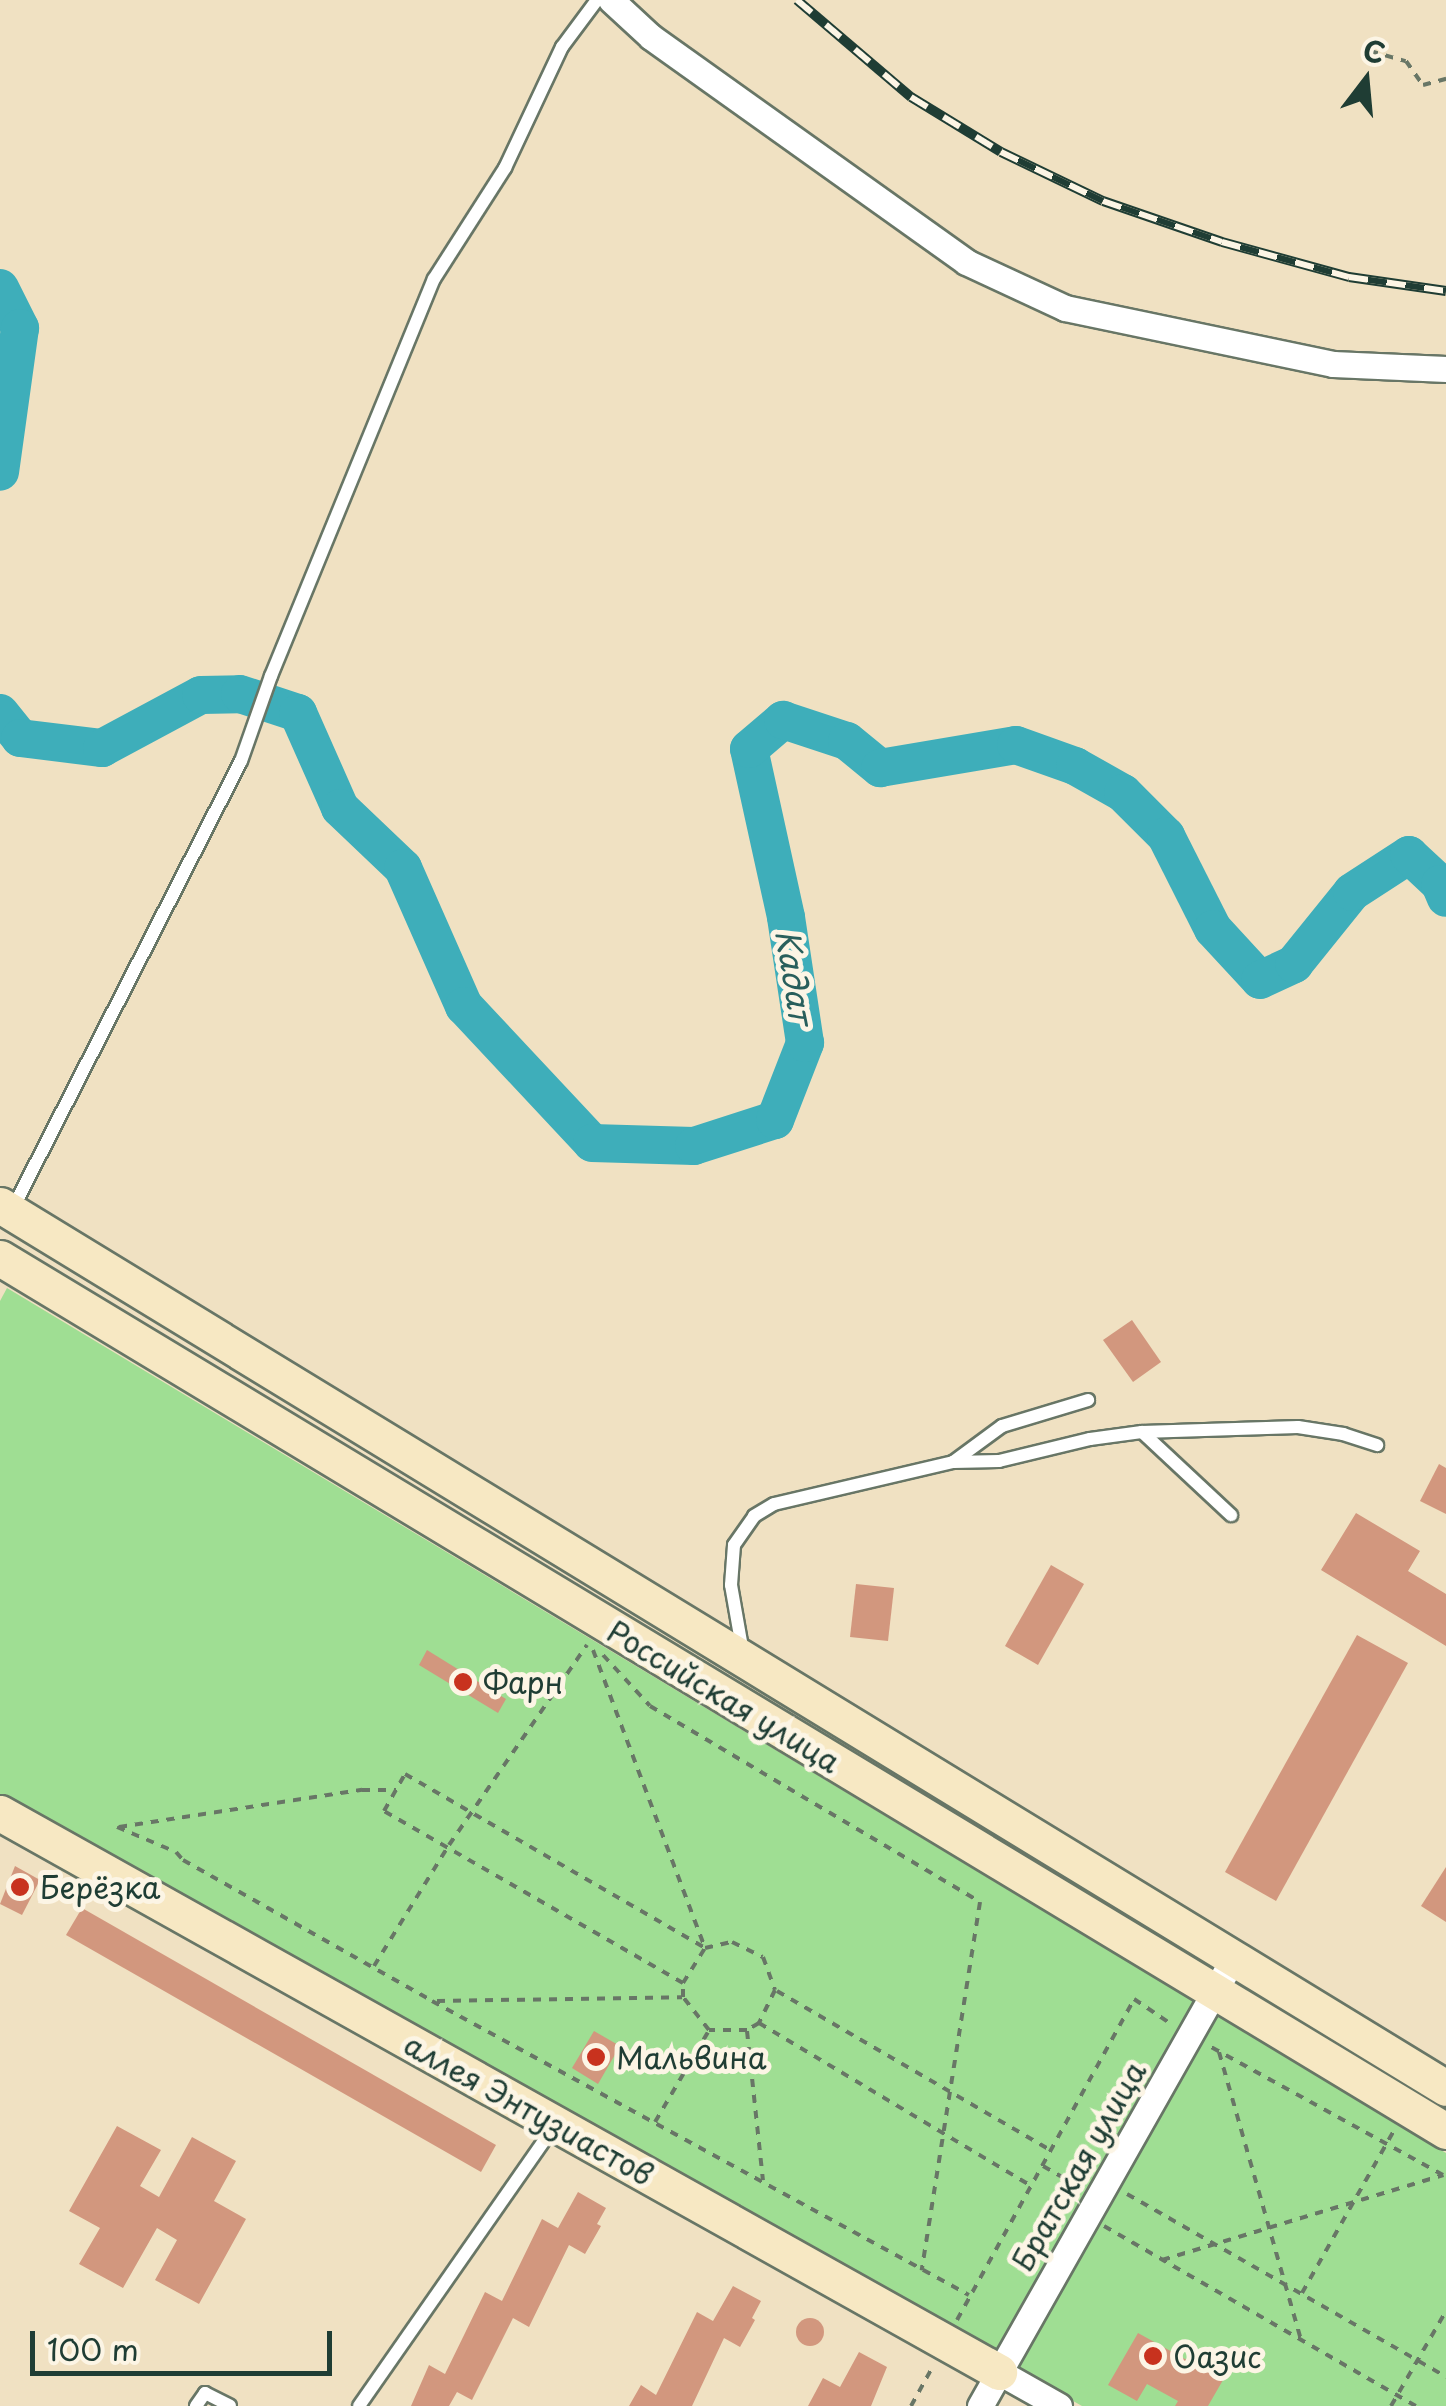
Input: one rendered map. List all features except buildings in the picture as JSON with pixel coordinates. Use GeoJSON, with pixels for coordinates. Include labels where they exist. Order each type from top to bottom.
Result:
{"type":"FeatureCollection","features":[{"type":"Feature","properties":{"kind":"main road"},"geometry":{"type":"LineString","coordinates":[[1,1261],[14,1214]]}},
{"type":"Feature","properties":{"kind":"main road","name":"Российская улица"},"geometry":{"type":"LineString","coordinates":[[14,1214],[1446,2088]]}},
{"type":"Feature","properties":{"kind":"main road","name":"Российская улица"},"geometry":{"type":"LineString","coordinates":[[1,1261],[1446,2132]]}},
{"type":"Feature","properties":{"kind":"main road","name":"аллея Энтузиастов"},"geometry":{"type":"LineString","coordinates":[[0,1813],[998,2372]]}},
{"type":"Feature","properties":{"kind":"street"},"geometry":{"type":"LineString","coordinates":[[611,0],[651,37],[966,262],[1066,308],[1332,364],[1446,370]]}},
{"type":"Feature","properties":{"kind":"street","name":"Братская улица"},"geometry":{"type":"LineString","coordinates":[[980,2406],[1104,2202],[1234,1957]]}},
{"type":"Feature","properties":{"kind":"street","name":"аллея Энтузиастов"},"geometry":{"type":"LineString","coordinates":[[998,2372],[1059,2406]]}},
{"type":"Feature","properties":{"kind":"lane"},"geometry":{"type":"LineString","coordinates":[[14,1214],[241,761],[271,676],[434,279],[505,168],[562,47],[597,0]]}},
{"type":"Feature","properties":{"kind":"lane"},"geometry":{"type":"LineString","coordinates":[[953,1462],[1002,1426],[1088,1400]]}},
{"type":"Feature","properties":{"kind":"lane"},"geometry":{"type":"LineString","coordinates":[[744,1659],[731,1565],[734,1545],[754,1516],[800,1496],[953,1462],[999,1462],[1090,1439],[1142,1432],[1298,1427],[1343,1434],[1377,1446]]}},
{"type":"Feature","properties":{"kind":"lane"},"geometry":{"type":"LineString","coordinates":[[1142,1432],[1231,1515]]}},
{"type":"Feature","properties":{"kind":"lane"},"geometry":{"type":"LineString","coordinates":[[358,2406],[555,2124]]}},
{"type":"Feature","properties":{"kind":"lane"},"geometry":{"type":"LineString","coordinates":[[196,2406],[204,2393],[230,2406]]}},
{"type":"Feature","properties":{"kind":"path"},"geometry":{"type":"LineString","coordinates":[[1370,51],[1406,61],[1423,85],[1446,79]]}},
{"type":"Feature","properties":{"kind":"path"},"geometry":{"type":"LineString","coordinates":[[373,1967],[449,1844],[590,1641]]}},
{"type":"Feature","properties":{"kind":"path"},"geometry":{"type":"LineString","coordinates":[[590,1641],[705,1948]]}},
{"type":"Feature","properties":{"kind":"path"},"geometry":{"type":"LineString","coordinates":[[590,1641],[650,1706],[980,1902],[922,2270]]}},
{"type":"Feature","properties":{"kind":"path"},"geometry":{"type":"LineString","coordinates":[[682,1983],[449,1844],[384,1811],[405,1774],[705,1948],[732,1942],[763,1957],[775,1990],[1049,2150]]}},
{"type":"Feature","properties":{"kind":"path"},"geometry":{"type":"LineString","coordinates":[[396,1790],[362,1790],[117,1827],[176,1852],[182,1860],[432,2000],[970,2296]]}},
{"type":"Feature","properties":{"kind":"path"},"geometry":{"type":"LineString","coordinates":[[705,1948],[682,1983],[683,1997],[709,2030]]}},
{"type":"Feature","properties":{"kind":"path"},"geometry":{"type":"LineString","coordinates":[[709,2030],[747,2030],[759,2023],[775,1990]]}},
{"type":"Feature","properties":{"kind":"path"},"geometry":{"type":"LineString","coordinates":[[432,2000],[683,1997]]}},
{"type":"Feature","properties":{"kind":"path"},"geometry":{"type":"LineString","coordinates":[[911,2406],[1134,1999],[1189,2036],[1444,2176]]}},
{"type":"Feature","properties":{"kind":"path"},"geometry":{"type":"LineString","coordinates":[[759,2023],[1030,2185]]}},
{"type":"Feature","properties":{"kind":"path"},"geometry":{"type":"LineString","coordinates":[[655,2122],[709,2030]]}},
{"type":"Feature","properties":{"kind":"path"},"geometry":{"type":"LineString","coordinates":[[747,2030],[763,2180]]}},
{"type":"Feature","properties":{"kind":"path"},"geometry":{"type":"LineString","coordinates":[[1219,2052],[1301,2340]]}},
{"type":"Feature","properties":{"kind":"path"},"geometry":{"type":"LineString","coordinates":[[1301,2294],[1348,2205],[1408,2109]]}},
{"type":"Feature","properties":{"kind":"path"},"geometry":{"type":"LineString","coordinates":[[1041,2165],[1104,2202]]}},
{"type":"Feature","properties":{"kind":"path"},"geometry":{"type":"LineString","coordinates":[[1162,2260],[1444,2176]]}},
{"type":"Feature","properties":{"kind":"path"},"geometry":{"type":"LineString","coordinates":[[1416,2406],[1101,2224],[1104,2202],[1121,2190],[1446,2376]]}},
{"type":"Feature","properties":{"kind":"path"},"geometry":{"type":"LineString","coordinates":[[1392,2406],[1446,2311]]}},
{"type":"Feature","properties":{"kind":"green space"},"geometry":{"type":"Polygon","coordinates":[[[7,1288],[1446,2153],[1446,2406],[1082,2406],[0,1796],[0,1301],[7,1288]]]}},
{"type":"Feature","properties":{"kind":"waterway","name":"Кадат"},"geometry":{"type":"LineString","coordinates":[[0,288],[20,328],[0,472]]}},
{"type":"Feature","properties":{"kind":"waterway","name":"Кадат"},"geometry":{"type":"LineString","coordinates":[[0,713],[20,738],[102,748],[201,695],[240,694],[298,713],[340,808],[403,868],[464,1006],[592,1143],[694,1146],[775,1120],[805,1043],[786,917],[749,749],[783,720],[847,741],[880,768],[1016,745],[1075,766],[1123,793],[1166,836],[1213,929],[1260,980],[1294,964],[1352,892],[1409,855],[1440,884],[1446,898]]}},
{"type":"Feature","properties":{"kind":"railway"},"geometry":{"type":"LineString","coordinates":[[797,0],[911,97],[1001,152],[1103,201],[1222,242],[1349,277],[1446,291]]}},
{"type":"Feature","properties":{"kind":"place","name":"Фарн"},"geometry":{"type":"Point","coordinates":[463,1682]}},
{"type":"Feature","properties":{"kind":"place","name":"Берёзка"},"geometry":{"type":"Point","coordinates":[20,1887]}},
{"type":"Feature","properties":{"kind":"place","name":"Мальвина"},"geometry":{"type":"Point","coordinates":[596,2057]}},
{"type":"Feature","properties":{"kind":"place","name":"Оазис"},"geometry":{"type":"Point","coordinates":[1153,2356]}}]}
